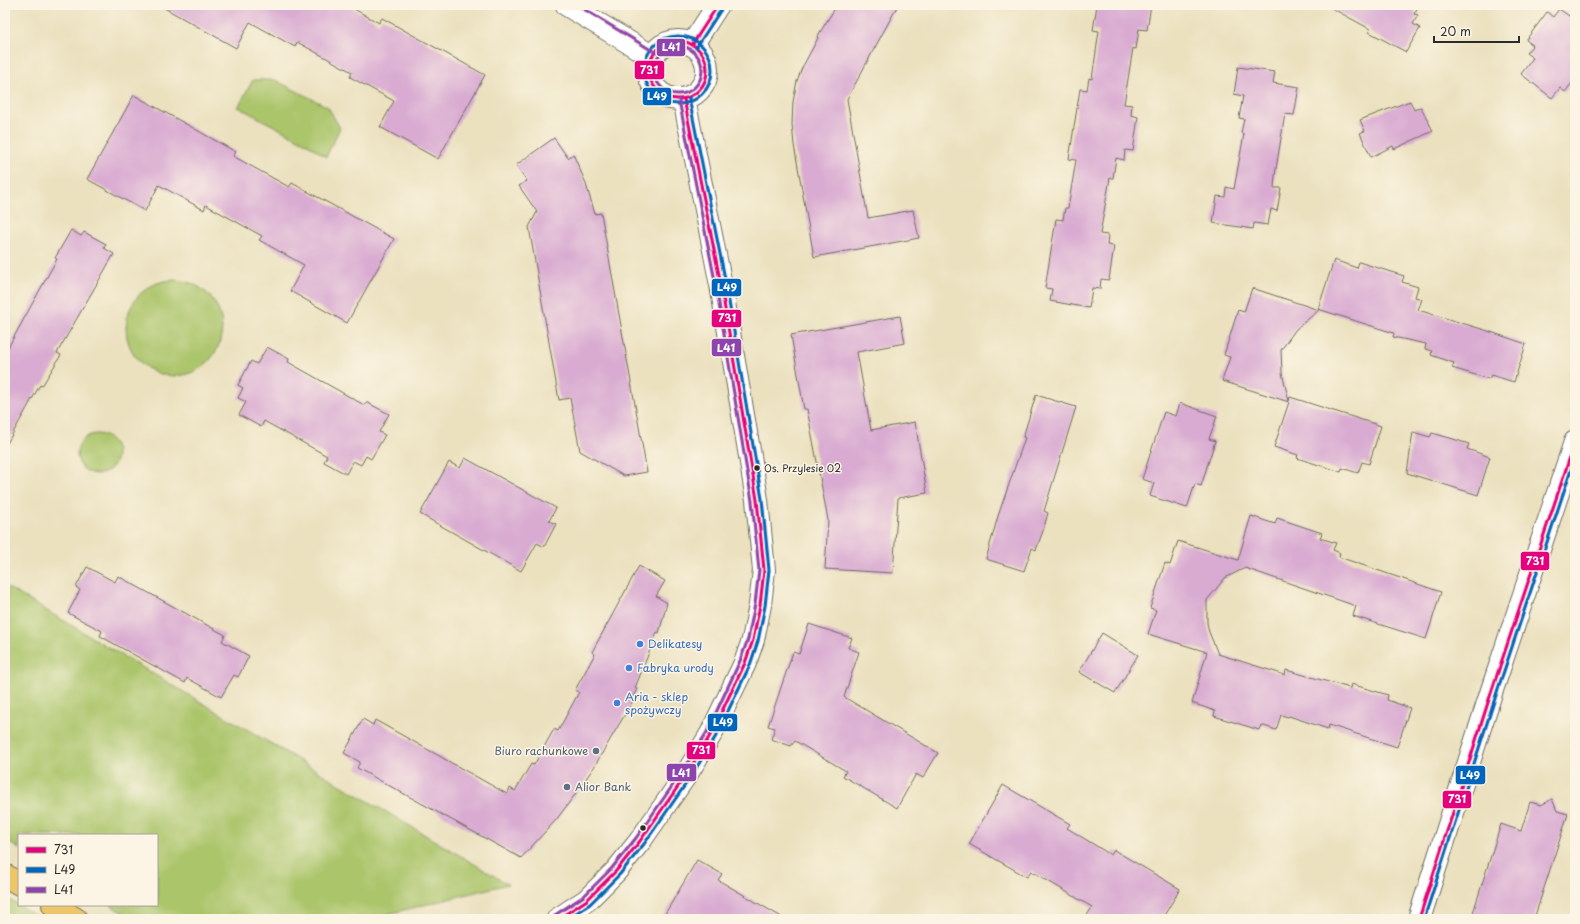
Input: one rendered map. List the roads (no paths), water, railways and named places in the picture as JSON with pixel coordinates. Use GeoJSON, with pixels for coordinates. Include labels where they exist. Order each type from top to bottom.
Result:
{"type":"FeatureCollection","features":[{"type":"Feature","properties":{"kind":"main road"},"geometry":{"type":"LineString","coordinates":[[5,876],[18,883]]}},
{"type":"Feature","properties":{"kind":"main road"},"geometry":{"type":"LineString","coordinates":[[55,906],[76,919]]}},
{"type":"Feature","properties":{"kind":"street"},"geometry":{"type":"LineString","coordinates":[[567,5],[653,57]]}},
{"type":"Feature","properties":{"kind":"street"},"geometry":{"type":"LineString","coordinates":[[692,45],[718,5]]}},
{"type":"Feature","properties":{"kind":"street"},"geometry":{"type":"LineString","coordinates":[[669,42],[684,42],[692,45],[705,58],[708,67],[707,76],[697,92],[684,99],[673,99],[659,92],[654,86],[650,72],[650,64],[653,57],[669,42]]}},
{"type":"Feature","properties":{"kind":"street"},"geometry":{"type":"LineString","coordinates":[[558,919],[588,900],[616,871],[640,841],[686,775],[711,734],[746,663],[753,640],[760,605],[764,570],[757,500],[721,285],[684,99]]}},
{"type":"Feature","properties":{"kind":"street"},"geometry":{"type":"LineString","coordinates":[[1419,919],[1492,690],[1575,442]]}},
{"type":"Feature","properties":{"kind":"place","name":"Os. Przylesie 02"},"geometry":{"type":"Point","coordinates":[757,468]}},
{"type":"Feature","properties":{"kind":"place","name":"Delikatesy"},"geometry":{"type":"Point","coordinates":[640,644]}},
{"type":"Feature","properties":{"kind":"place","name":"Fabryka urody"},"geometry":{"type":"Point","coordinates":[629,668]}},
{"type":"Feature","properties":{"kind":"place","name":"Aria - sklep spożywczy"},"geometry":{"type":"Point","coordinates":[617,703]}},
{"type":"Feature","properties":{"kind":"place","name":"Biuro rachunkowe"},"geometry":{"type":"Point","coordinates":[596,751]}},
{"type":"Feature","properties":{"kind":"place","name":"Alior Bank"},"geometry":{"type":"Point","coordinates":[567,787]}}]}
